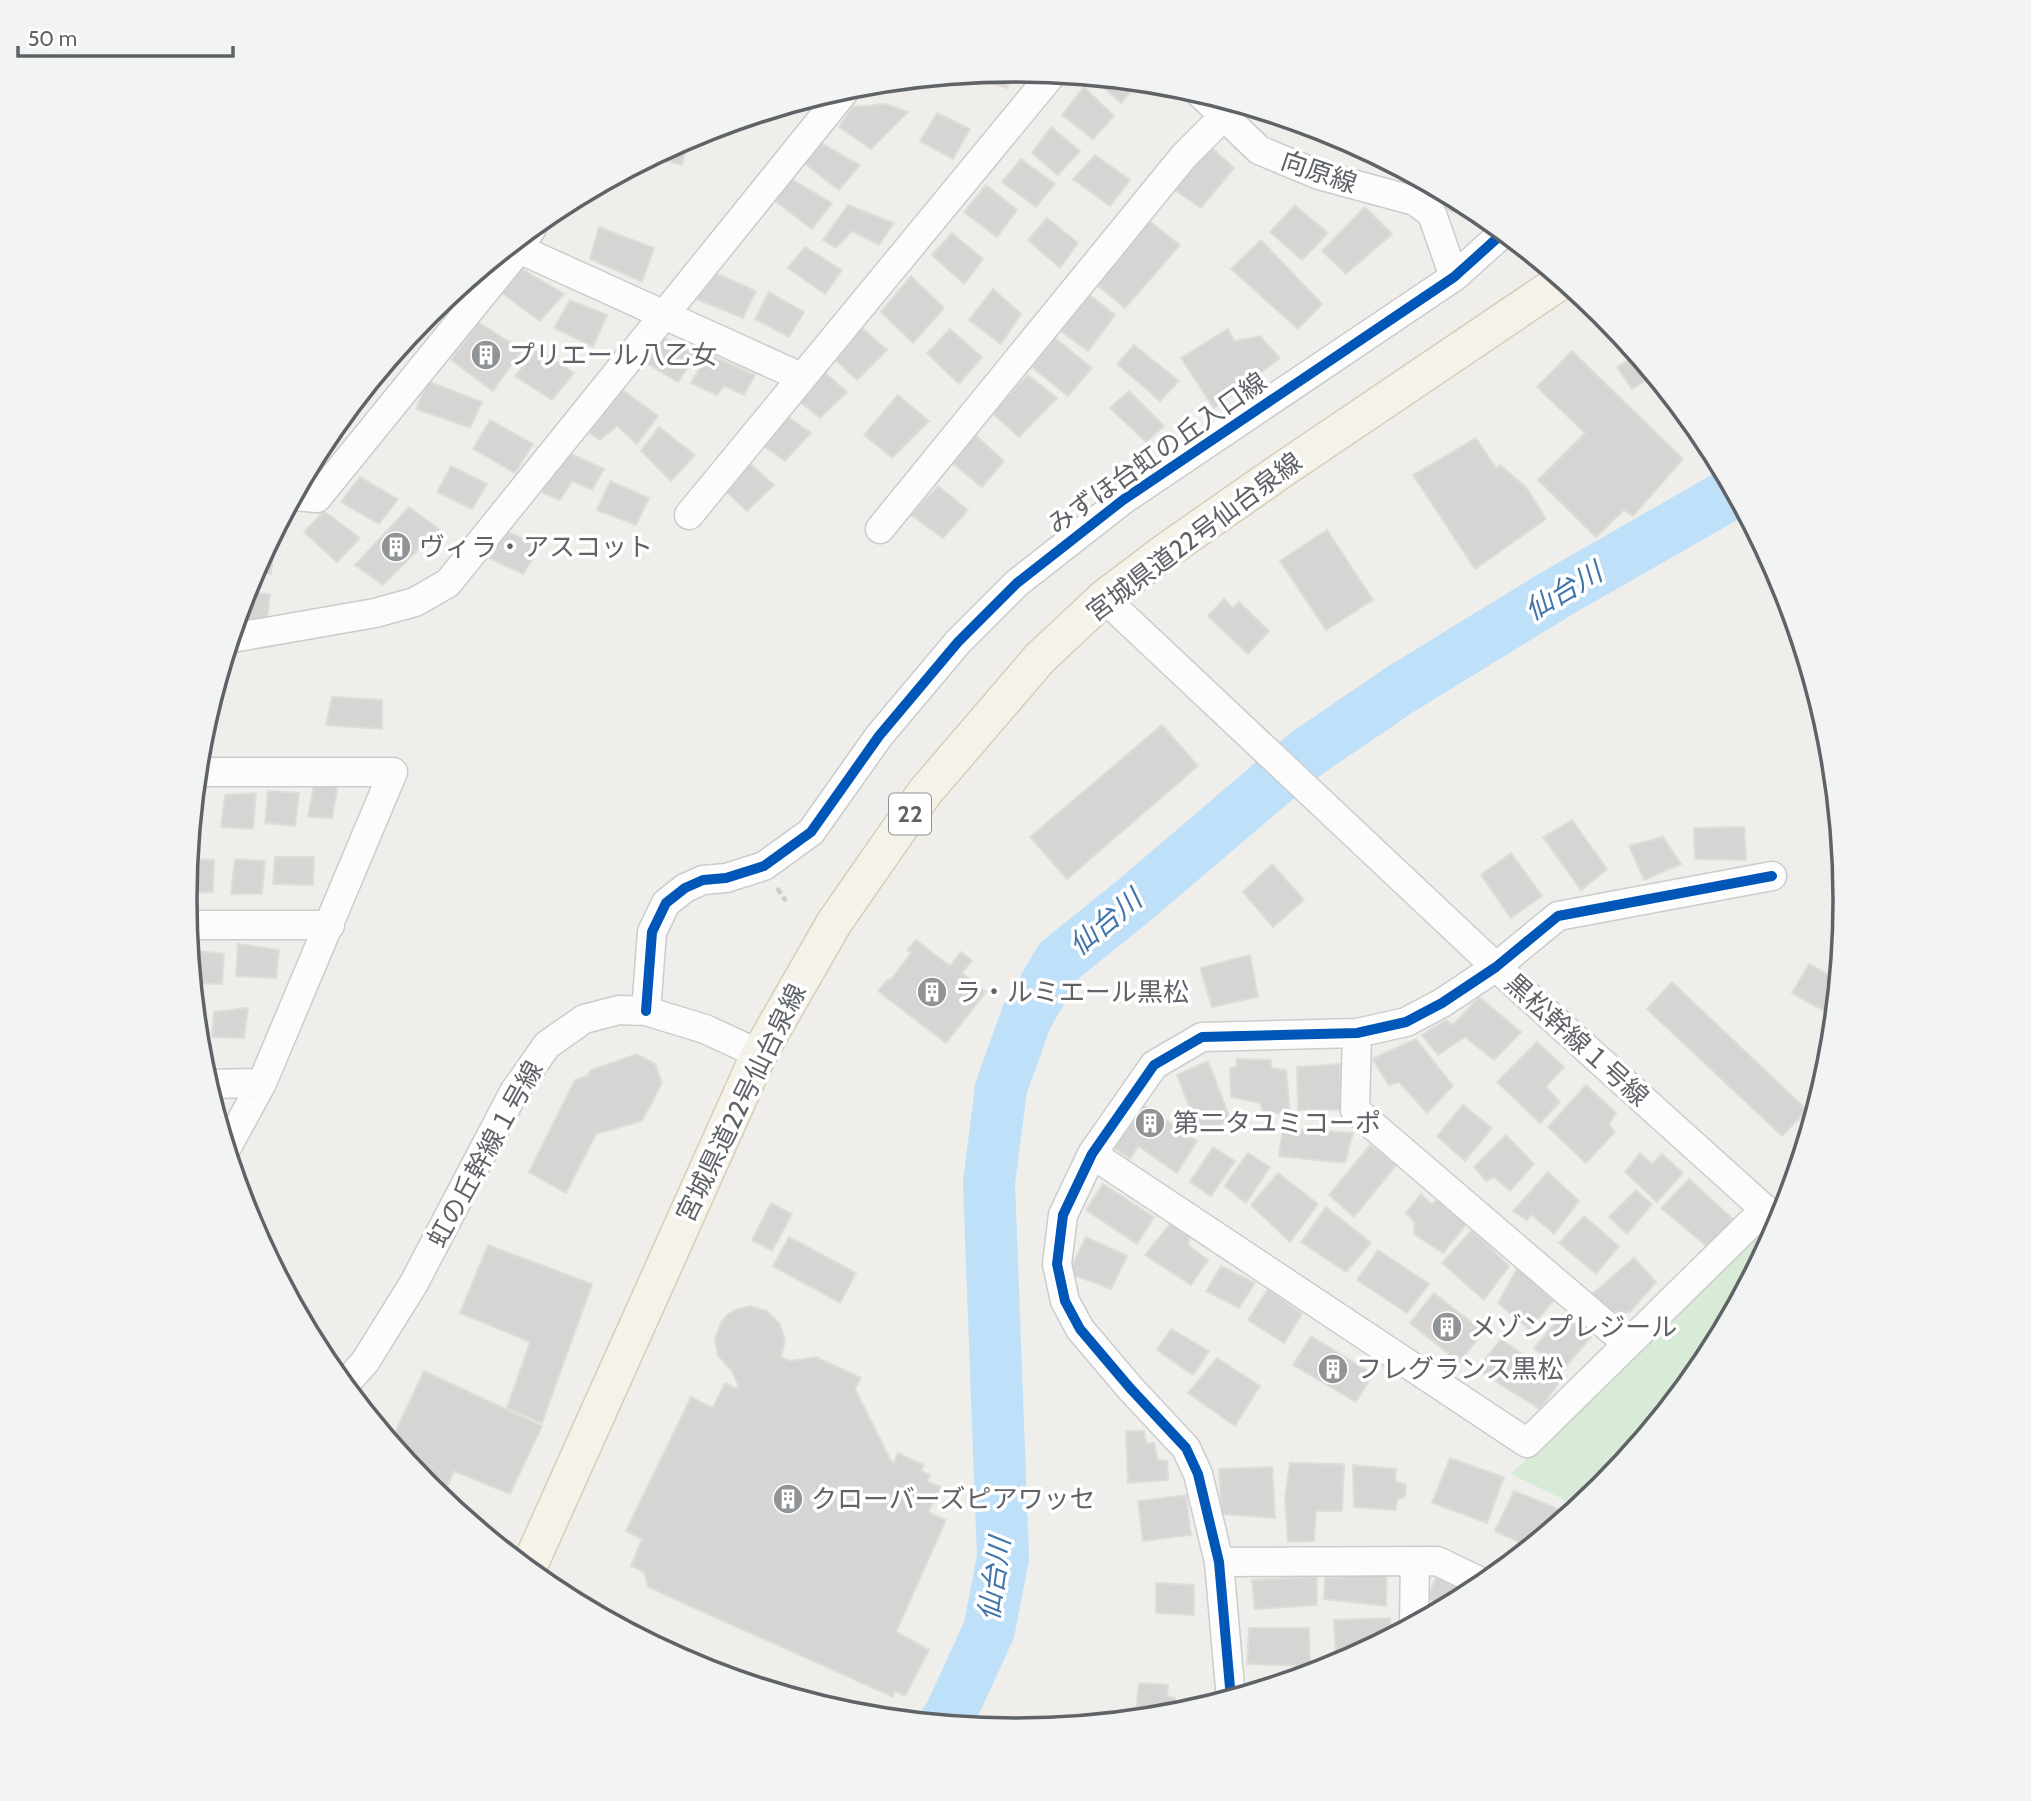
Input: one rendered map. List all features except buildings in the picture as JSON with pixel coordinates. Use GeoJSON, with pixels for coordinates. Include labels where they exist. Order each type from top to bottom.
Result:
{"type":"FeatureCollection","features":[{"type":"Feature","properties":{"kind":"main road","name":"宮城県道22号仙台泉線"},"geometry":{"type":"LineString","coordinates":[[532,1560],[758,1054],[834,922],[925,792],[1041,658],[1104,598],[1267,480],[1555,285]]}},
{"type":"Feature","properties":{"kind":"street"},"geometry":{"type":"LineString","coordinates":[[689,515],[1044,83]]}},
{"type":"Feature","properties":{"kind":"street"},"geometry":{"type":"LineString","coordinates":[[241,636],[375,613],[415,602],[448,583],[835,103]]}},
{"type":"Feature","properties":{"kind":"street","name":"向原線"},"geometry":{"type":"LineString","coordinates":[[1214,107],[1259,150],[1319,175],[1415,201],[1432,214],[1454,277]]}},
{"type":"Feature","properties":{"kind":"street"},"geometry":{"type":"LineString","coordinates":[[880,529],[1184,156],[1224,117]]}},
{"type":"Feature","properties":{"kind":"street","name":"みずほ台虹の丘入口線"},"geometry":{"type":"LineString","coordinates":[[646,1011],[653,932],[666,904],[685,888],[703,880],[726,878],[764,866],[811,832],[879,736],[958,642],[1017,583],[1123,500],[1454,277],[1497,239]]}},
{"type":"Feature","properties":{"kind":"street"},"geometry":{"type":"LineString","coordinates":[[530,242],[664,315],[801,377]]}},
{"type":"Feature","properties":{"kind":"street"},"geometry":{"type":"LineString","coordinates":[[304,497],[317,498],[512,255]]}},
{"type":"Feature","properties":{"kind":"street","name":"黒松幹線１号線"},"geometry":{"type":"LineString","coordinates":[[1104,598],[1496,967],[1771,1215]]}},
{"type":"Feature","properties":{"kind":"street"},"geometry":{"type":"LineString","coordinates":[[208,772],[393,772],[262,1083],[233,1137]]}},
{"type":"Feature","properties":{"kind":"street"},"geometry":{"type":"LineString","coordinates":[[1230,1690],[1219,1562],[1198,1474],[1186,1448],[1080,1329],[1065,1301],[1057,1264],[1063,1215],[1092,1154],[1154,1065],[1202,1037],[1357,1033],[1406,1022],[1442,1003],[1496,967],[1558,916],[1772,876]]}},
{"type":"Feature","properties":{"kind":"street"},"geometry":{"type":"LineString","coordinates":[[198,925],[330,925]]}},
{"type":"Feature","properties":{"kind":"street","name":"虹の丘幹線１号線"},"geometry":{"type":"LineString","coordinates":[[351,1377],[365,1362],[414,1283],[503,1112],[547,1045],[584,1019],[620,1010],[646,1011],[705,1029],[758,1054]]}},
{"type":"Feature","properties":{"kind":"street"},"geometry":{"type":"LineString","coordinates":[[1357,1033],[1355,1110],[1628,1344]]}},
{"type":"Feature","properties":{"kind":"street"},"geometry":{"type":"LineString","coordinates":[[218,1083],[262,1083]]}},
{"type":"Feature","properties":{"kind":"street"},"geometry":{"type":"LineString","coordinates":[[1092,1154],[1527,1443],[1628,1344],[1769,1219]]}},
{"type":"Feature","properties":{"kind":"street"},"geometry":{"type":"LineString","coordinates":[[1219,1562],[1437,1561],[1474,1579]]}},
{"type":"Feature","properties":{"kind":"street"},"geometry":{"type":"LineString","coordinates":[[1414,1615],[1415,1562]]}},
{"type":"Feature","properties":{"kind":"green space"},"geometry":{"type":"Polygon","coordinates":[[[1755,1235],[1759,1241],[1749,1262],[1696,1355],[1665,1399],[1594,1479],[1569,1502],[1511,1474],[1755,1235]]]}},
{"type":"Feature","properties":{"kind":"waterway","name":"仙台川"},"geometry":{"type":"LineString","coordinates":[[949,1716],[989,1630],[1003,1558],[989,1183],[1001,1088],[1027,1016],[1060,960],[1307,753],[1401,689],[1554,595],[1727,496]]}},
{"type":"Feature","properties":{"kind":"cycle path"},"geometry":{"type":"LineString","coordinates":[[646,1011],[652,932],[666,903],[685,888],[703,880],[726,878],[764,866],[811,832],[879,736],[958,642],[1017,583],[1123,500],[1454,277],[1497,239]]}},
{"type":"Feature","properties":{"kind":"cycle path"},"geometry":{"type":"LineString","coordinates":[[1230,1690],[1219,1562],[1198,1474],[1186,1448],[1080,1329],[1065,1301],[1057,1264],[1063,1215],[1092,1154],[1154,1065],[1202,1037],[1357,1033],[1406,1022],[1442,1003],[1496,967],[1558,916],[1772,876]]}},
{"type":"Feature","properties":{"kind":"place","name":"プリエール八乙女"},"geometry":{"type":"Point","coordinates":[486,355]}},
{"type":"Feature","properties":{"kind":"place","name":"ヴィラ・アスコット"},"geometry":{"type":"Point","coordinates":[396,547]}},
{"type":"Feature","properties":{"kind":"place","name":"ラ・ルミエール黒松"},"geometry":{"type":"Point","coordinates":[932,992]}},
{"type":"Feature","properties":{"kind":"place","name":"第二タユミコーポ"},"geometry":{"type":"Point","coordinates":[1150,1123]}},
{"type":"Feature","properties":{"kind":"place","name":"メゾンプレジール"},"geometry":{"type":"Point","coordinates":[1447,1327]}},
{"type":"Feature","properties":{"kind":"place","name":"フレグランス黒松"},"geometry":{"type":"Point","coordinates":[1333,1369]}},
{"type":"Feature","properties":{"kind":"place","name":"クローバーズピアワッセ"},"geometry":{"type":"Point","coordinates":[788,1499]}}]}
